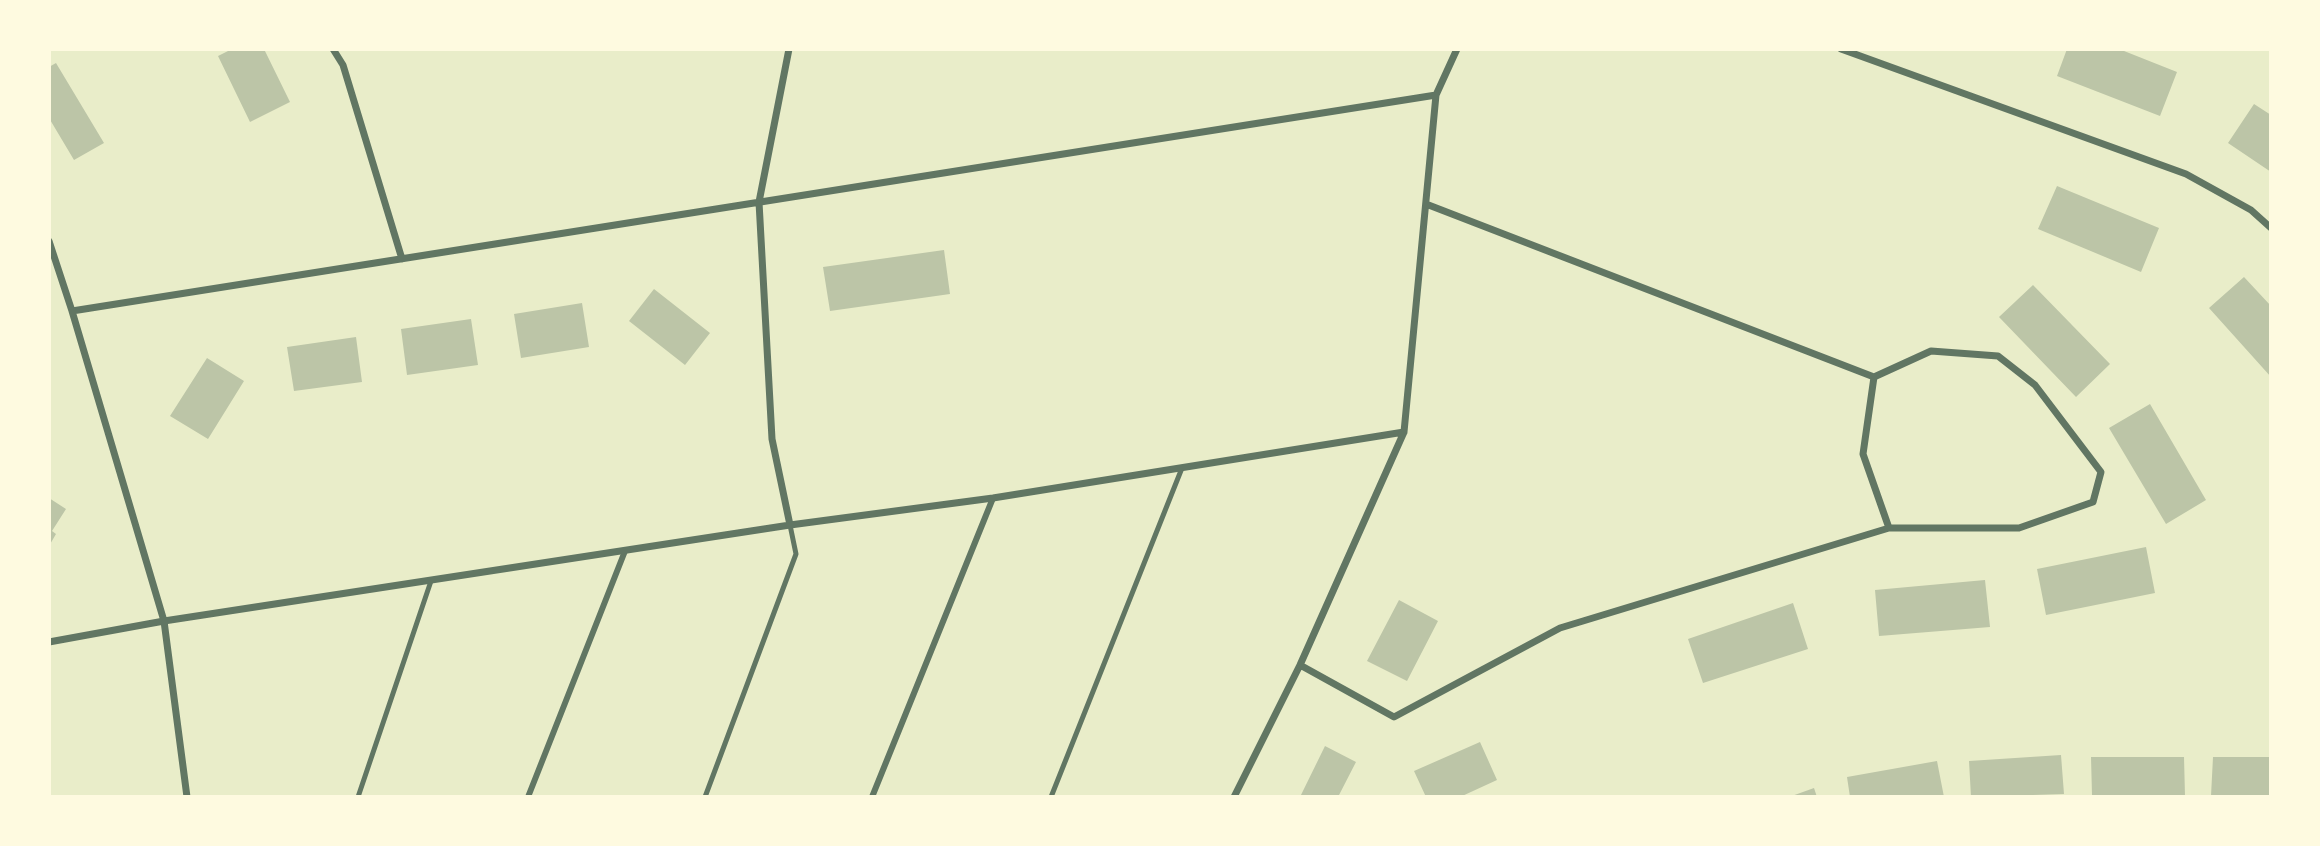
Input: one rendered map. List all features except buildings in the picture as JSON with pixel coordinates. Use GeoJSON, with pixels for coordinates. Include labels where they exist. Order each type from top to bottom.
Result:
{"type":"FeatureCollection","features":[{"type":"Feature","properties":{"kind":"street"},"geometry":{"type":"LineString","coordinates":[[333,49],[343,65],[402,259]]}},
{"type":"Feature","properties":{"kind":"street"},"geometry":{"type":"LineString","coordinates":[[789,49],[759,202],[772,439],[790,525]]}},
{"type":"Feature","properties":{"kind":"street"},"geometry":{"type":"LineString","coordinates":[[1234,797],[1300,665],[1404,432],[1436,94],[1457,49]]}},
{"type":"Feature","properties":{"kind":"street"},"geometry":{"type":"LineString","coordinates":[[1841,49],[2186,174],[2251,210],[2271,228]]}},
{"type":"Feature","properties":{"kind":"street"},"geometry":{"type":"LineString","coordinates":[[72,312],[1436,94]]}},
{"type":"Feature","properties":{"kind":"street"},"geometry":{"type":"LineString","coordinates":[[1300,665],[1394,717],[1560,628],[1889,528],[2019,528],[2094,502],[2101,472],[2035,385],[1998,356],[1931,351],[1874,377],[1426,204]]}},
{"type":"Feature","properties":{"kind":"street"},"geometry":{"type":"LineString","coordinates":[[49,241],[164,621],[187,797]]}},
{"type":"Feature","properties":{"kind":"street"},"geometry":{"type":"LineString","coordinates":[[1874,377],[1863,454],[1889,528]]}},
{"type":"Feature","properties":{"kind":"street"},"geometry":{"type":"LineString","coordinates":[[49,642],[164,621],[790,525],[993,498],[1404,432]]}},
{"type":"Feature","properties":{"kind":"street"},"geometry":{"type":"LineString","coordinates":[[872,797],[993,498]]}},
{"type":"Feature","properties":{"kind":"street"},"geometry":{"type":"LineString","coordinates":[[528,797],[625,551]]}},
{"type":"Feature","properties":{"kind":"lane"},"geometry":{"type":"LineString","coordinates":[[1051,797],[1182,468]]}},
{"type":"Feature","properties":{"kind":"lane"},"geometry":{"type":"LineString","coordinates":[[705,797],[796,554],[790,525]]}},
{"type":"Feature","properties":{"kind":"lane"},"geometry":{"type":"LineString","coordinates":[[358,797],[431,581]]}}]}
